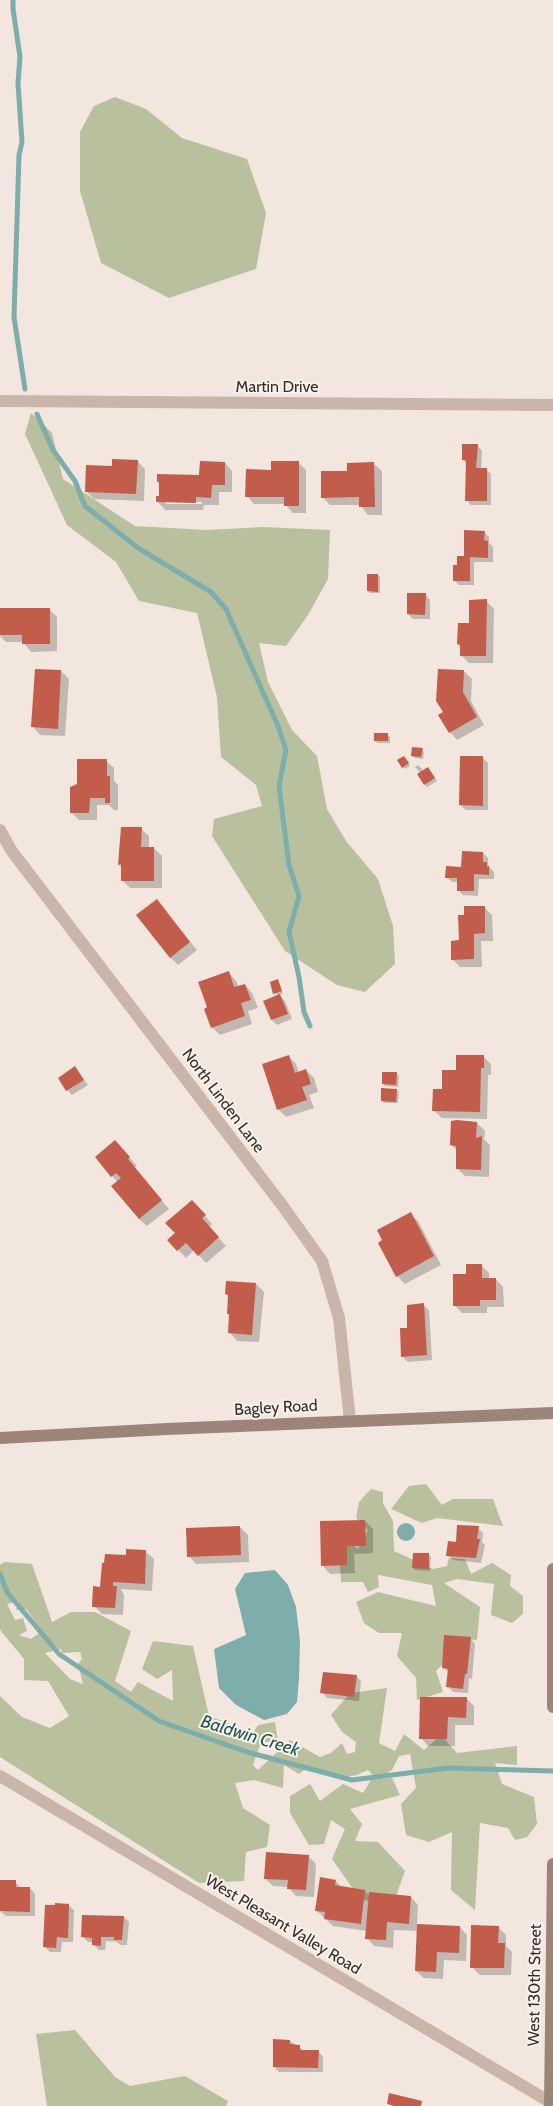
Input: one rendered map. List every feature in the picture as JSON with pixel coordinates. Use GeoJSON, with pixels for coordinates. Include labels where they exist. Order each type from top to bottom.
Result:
{"type":"FeatureCollection","features":[{"type":"Feature","properties":{"kind":"main road","name":"Bagley Road"},"geometry":{"type":"LineString","coordinates":[[0,1438],[350,1420],[553,1414]]}},
{"type":"Feature","properties":{"kind":"main road"},"geometry":{"type":"LineString","coordinates":[[553,1569],[553,1707]]}},
{"type":"Feature","properties":{"kind":"main road","name":"West 130th Street"},"geometry":{"type":"LineString","coordinates":[[551,2104],[553,1864]]}},
{"type":"Feature","properties":{"kind":"street","name":"Martin Drive"},"geometry":{"type":"LineString","coordinates":[[0,401],[553,405]]}},
{"type":"Feature","properties":{"kind":"street","name":"North Linden Lane"},"geometry":{"type":"LineString","coordinates":[[0,830],[11,850],[270,1189],[322,1261],[339,1318],[350,1420]]}},
{"type":"Feature","properties":{"kind":"street","name":"West Pleasant Valley Road"},"geometry":{"type":"LineString","coordinates":[[0,1776],[551,2104]]}},
{"type":"Feature","properties":{"kind":"green space"},"geometry":{"type":"Polygon","coordinates":[[[115,97],[146,109],[182,138],[247,159],[266,213],[256,269],[169,298],[101,263],[80,191],[80,132],[94,106],[115,97]]]}},
{"type":"Feature","properties":{"kind":"green space"},"geometry":{"type":"Polygon","coordinates":[[[31,413],[52,433],[63,479],[135,526],[207,530],[263,527],[330,530],[328,579],[308,615],[286,646],[259,643],[268,682],[292,730],[317,756],[327,809],[346,841],[378,879],[393,926],[395,964],[365,992],[337,985],[285,951],[212,836],[214,819],[262,806],[256,785],[221,757],[217,697],[197,613],[139,601],[116,562],[67,525],[25,434],[31,413]]]}},
{"type":"Feature","properties":{"kind":"green space"},"geometry":{"type":"Polygon","coordinates":[[[426,1484],[442,1505],[453,1499],[493,1499],[503,1526],[437,1518],[422,1523],[391,1509],[409,1486],[426,1484]]]}},
{"type":"Feature","properties":{"kind":"green space"},"geometry":{"type":"Polygon","coordinates":[[[371,1489],[383,1492],[383,1503],[393,1521],[394,1551],[433,1569],[447,1566],[449,1558],[465,1559],[471,1574],[492,1563],[511,1575],[510,1586],[523,1596],[523,1614],[512,1623],[491,1615],[494,1584],[457,1579],[444,1583],[480,1607],[477,1640],[457,1638],[448,1659],[436,1671],[443,1692],[417,1700],[416,1678],[397,1656],[402,1633],[379,1633],[364,1623],[356,1602],[378,1592],[436,1606],[432,1585],[378,1575],[379,1587],[368,1592],[363,1582],[341,1582],[339,1547],[349,1543],[358,1549],[368,1530],[356,1518],[359,1502],[371,1489]]]}},
{"type":"Feature","properties":{"kind":"green space"},"geometry":{"type":"Polygon","coordinates":[[[4,1562],[32,1564],[52,1622],[71,1612],[95,1612],[131,1631],[115,1681],[131,1692],[138,1682],[173,1701],[172,1670],[157,1679],[142,1669],[153,1641],[193,1646],[209,1716],[253,1733],[258,1725],[275,1722],[278,1742],[261,1742],[253,1765],[258,1770],[290,1740],[320,1757],[331,1753],[342,1743],[347,1754],[355,1752],[356,1742],[342,1732],[331,1715],[350,1693],[387,1688],[379,1743],[395,1751],[404,1734],[424,1750],[441,1735],[457,1753],[517,1746],[517,1765],[495,1763],[502,1784],[534,1797],[537,1824],[527,1837],[515,1840],[508,1828],[480,1823],[475,1910],[451,1890],[452,1832],[429,1842],[406,1835],[401,1804],[416,1788],[410,1754],[399,1756],[392,1770],[378,1779],[392,1778],[400,1795],[350,1809],[362,1824],[355,1841],[378,1842],[405,1871],[392,1907],[360,1899],[332,1859],[345,1829],[331,1820],[324,1844],[309,1845],[290,1813],[290,1796],[310,1784],[320,1801],[343,1784],[363,1793],[371,1780],[376,1779],[368,1770],[357,1775],[345,1777],[308,1767],[299,1774],[284,1765],[283,1788],[254,1780],[235,1783],[243,1808],[270,1825],[267,1847],[246,1852],[244,1881],[199,1883],[0,1757],[0,1696],[22,1717],[50,1728],[69,1716],[48,1681],[24,1680],[24,1659],[0,1630],[0,1565],[4,1562]],[[19,1601],[7,1604],[15,1620],[23,1618],[27,1631],[19,1635],[31,1639],[42,1631],[26,1609],[16,1610],[19,1601]],[[61,1649],[45,1653],[70,1679],[83,1684],[78,1664],[82,1659],[80,1652],[62,1653],[61,1649]]]}},
{"type":"Feature","properties":{"kind":"green space"},"geometry":{"type":"Polygon","coordinates":[[[75,2030],[115,2077],[130,2086],[185,2076],[228,2101],[226,2106],[47,2106],[36,2034],[75,2030]]]}},
{"type":"Feature","properties":{"kind":"water"},"geometry":{"type":"Polygon","coordinates":[[[402,1523],[410,1523],[415,1528],[413,1539],[402,1541],[397,1536],[397,1528],[402,1523]]]}},
{"type":"Feature","properties":{"kind":"water"},"geometry":{"type":"Polygon","coordinates":[[[275,1570],[288,1585],[296,1607],[300,1641],[299,1678],[297,1702],[287,1714],[264,1720],[236,1705],[219,1688],[214,1649],[246,1635],[235,1589],[245,1573],[275,1570]]]}},
{"type":"Feature","properties":{"kind":"building"},"geometry":{"type":"Polygon","coordinates":[[[462,444],[478,444],[476,468],[487,468],[487,501],[465,501],[466,460],[462,460],[462,444]]]}},
{"type":"Feature","properties":{"kind":"building"},"geometry":{"type":"Polygon","coordinates":[[[112,459],[138,460],[136,494],[85,492],[86,465],[112,466],[112,459]]]}},
{"type":"Feature","properties":{"kind":"building"},"geometry":{"type":"Polygon","coordinates":[[[200,461],[225,462],[225,485],[212,485],[211,498],[196,497],[196,503],[156,502],[156,496],[159,496],[157,474],[199,475],[200,461]]]}},
{"type":"Feature","properties":{"kind":"building"},"geometry":{"type":"Polygon","coordinates":[[[271,461],[299,461],[299,506],[284,506],[284,497],[245,497],[246,469],[271,470],[271,461]]]}},
{"type":"Feature","properties":{"kind":"building"},"geometry":{"type":"Polygon","coordinates":[[[374,462],[375,507],[359,507],[359,497],[321,498],[321,471],[347,471],[347,463],[374,462]]]}},
{"type":"Feature","properties":{"kind":"building"},"geometry":{"type":"Polygon","coordinates":[[[464,530],[485,531],[484,540],[488,541],[488,558],[470,557],[470,581],[453,581],[453,565],[457,565],[457,556],[464,556],[464,530]]]}},
{"type":"Feature","properties":{"kind":"building"},"geometry":{"type":"Polygon","coordinates":[[[367,574],[378,574],[378,592],[367,591],[367,574]]]}},
{"type":"Feature","properties":{"kind":"building"},"geometry":{"type":"Polygon","coordinates":[[[407,593],[426,593],[425,615],[407,614],[407,593]]]}},
{"type":"Feature","properties":{"kind":"building"},"geometry":{"type":"Polygon","coordinates":[[[487,599],[486,656],[460,656],[460,645],[457,644],[458,623],[469,623],[469,600],[487,599]]]}},
{"type":"Feature","properties":{"kind":"building"},"geometry":{"type":"Polygon","coordinates":[[[0,608],[50,608],[50,644],[22,644],[22,635],[0,635],[0,608]]]}},
{"type":"Feature","properties":{"kind":"building"},"geometry":{"type":"Polygon","coordinates":[[[35,669],[61,670],[58,729],[31,727],[35,669]]]}},
{"type":"Feature","properties":{"kind":"building"},"geometry":{"type":"Polygon","coordinates":[[[438,669],[464,670],[463,692],[477,717],[449,733],[438,715],[443,712],[436,701],[438,669]]]}},
{"type":"Feature","properties":{"kind":"building"},"geometry":{"type":"Polygon","coordinates":[[[374,733],[388,733],[388,741],[374,741],[374,733]]]}},
{"type":"Feature","properties":{"kind":"building"},"geometry":{"type":"Polygon","coordinates":[[[412,747],[423,748],[421,757],[411,756],[412,747]]]}},
{"type":"Feature","properties":{"kind":"building"},"geometry":{"type":"Polygon","coordinates":[[[404,756],[409,763],[402,768],[397,760],[404,756]]]}},
{"type":"Feature","properties":{"kind":"building"},"geometry":{"type":"Polygon","coordinates":[[[460,756],[483,756],[483,806],[459,805],[460,756]]]}},
{"type":"Feature","properties":{"kind":"building"},"geometry":{"type":"Polygon","coordinates":[[[77,759],[107,759],[107,776],[110,776],[110,803],[105,803],[105,798],[90,798],[89,813],[70,813],[70,787],[77,784],[77,759]]]}},
{"type":"Feature","properties":{"kind":"building"},"geometry":{"type":"Polygon","coordinates":[[[428,767],[435,778],[424,785],[417,774],[428,767]]]}},
{"type":"Feature","properties":{"kind":"building"},"geometry":{"type":"Polygon","coordinates":[[[121,827],[142,827],[141,847],[154,847],[154,881],[121,881],[121,864],[118,865],[121,827]]]}},
{"type":"Feature","properties":{"kind":"building"},"geometry":{"type":"Polygon","coordinates":[[[462,851],[483,852],[483,862],[487,862],[487,867],[489,866],[489,875],[474,874],[474,891],[457,891],[457,878],[445,878],[446,866],[461,867],[462,851]]]}},
{"type":"Feature","properties":{"kind":"building"},"geometry":{"type":"Polygon","coordinates":[[[157,899],[190,942],[170,958],[136,915],[157,899]]]}},
{"type":"Feature","properties":{"kind":"building"},"geometry":{"type":"Polygon","coordinates":[[[464,906],[485,906],[485,933],[474,934],[474,959],[451,960],[451,941],[459,940],[458,915],[464,915],[464,906]]]}},
{"type":"Feature","properties":{"kind":"building"},"geometry":{"type":"Polygon","coordinates":[[[229,971],[234,987],[245,984],[251,1000],[241,1003],[245,1016],[211,1028],[204,1009],[207,1007],[198,982],[229,971]]]}},
{"type":"Feature","properties":{"kind":"building"},"geometry":{"type":"Polygon","coordinates":[[[278,979],[282,991],[273,994],[270,982],[278,979]]]}},
{"type":"Feature","properties":{"kind":"building"},"geometry":{"type":"Polygon","coordinates":[[[280,994],[288,1014],[271,1020],[263,1001],[280,994]]]}},
{"type":"Feature","properties":{"kind":"building"},"geometry":{"type":"Polygon","coordinates":[[[289,1055],[295,1073],[306,1069],[311,1084],[302,1087],[307,1100],[277,1110],[262,1064],[289,1055]]]}},
{"type":"Feature","properties":{"kind":"building"},"geometry":{"type":"Polygon","coordinates":[[[456,1055],[484,1055],[484,1068],[481,1068],[480,1112],[432,1111],[433,1089],[442,1089],[442,1070],[456,1070],[456,1055]]]}},
{"type":"Feature","properties":{"kind":"building"},"geometry":{"type":"Polygon","coordinates":[[[75,1066],[84,1080],[66,1091],[58,1078],[75,1066]]]}},
{"type":"Feature","properties":{"kind":"building"},"geometry":{"type":"Polygon","coordinates":[[[382,1072],[397,1072],[396,1085],[382,1084],[382,1072]]]}},
{"type":"Feature","properties":{"kind":"building"},"geometry":{"type":"Polygon","coordinates":[[[381,1088],[397,1089],[396,1102],[381,1101],[381,1088]]]}},
{"type":"Feature","properties":{"kind":"building"},"geometry":{"type":"Polygon","coordinates":[[[451,1121],[477,1122],[476,1138],[482,1136],[481,1170],[456,1169],[456,1146],[450,1145],[451,1121]]]}},
{"type":"Feature","properties":{"kind":"building"},"geometry":{"type":"Polygon","coordinates":[[[115,1140],[162,1200],[139,1219],[111,1186],[121,1178],[116,1173],[111,1177],[95,1157],[115,1140]]]}},
{"type":"Feature","properties":{"kind":"building"},"geometry":{"type":"Polygon","coordinates":[[[192,1200],[206,1215],[202,1218],[219,1237],[198,1256],[186,1243],[177,1251],[167,1240],[175,1233],[165,1223],[192,1200]]]}},
{"type":"Feature","properties":{"kind":"building"},"geometry":{"type":"Polygon","coordinates":[[[411,1212],[434,1256],[396,1277],[378,1243],[382,1240],[377,1230],[411,1212]]]}},
{"type":"Feature","properties":{"kind":"building"},"geometry":{"type":"Polygon","coordinates":[[[466,1264],[482,1264],[482,1278],[496,1278],[496,1300],[480,1300],[480,1306],[453,1306],[453,1274],[466,1274],[466,1264]]]}},
{"type":"Feature","properties":{"kind":"building"},"geometry":{"type":"Polygon","coordinates":[[[226,1281],[256,1283],[252,1335],[228,1333],[229,1314],[227,1314],[228,1295],[225,1294],[226,1281]]]}},
{"type":"Feature","properties":{"kind":"building"},"geometry":{"type":"Polygon","coordinates":[[[424,1303],[427,1355],[401,1357],[400,1328],[407,1328],[407,1305],[424,1303]]]}},
{"type":"Feature","properties":{"kind":"building"},"geometry":{"type":"Polygon","coordinates":[[[365,1520],[366,1546],[347,1546],[347,1565],[321,1566],[320,1521],[365,1520]]]}},
{"type":"Feature","properties":{"kind":"building"},"geometry":{"type":"Polygon","coordinates":[[[457,1525],[479,1526],[477,1539],[480,1539],[476,1558],[446,1556],[448,1541],[456,1542],[457,1525]]]}},
{"type":"Feature","properties":{"kind":"building"},"geometry":{"type":"Polygon","coordinates":[[[240,1526],[241,1555],[187,1557],[186,1528],[240,1526]]]}},
{"type":"Feature","properties":{"kind":"building"},"geometry":{"type":"Polygon","coordinates":[[[126,1549],[146,1550],[145,1584],[113,1582],[113,1586],[117,1586],[115,1608],[92,1607],[93,1586],[100,1587],[102,1563],[104,1563],[105,1554],[126,1555],[126,1549]]]}},
{"type":"Feature","properties":{"kind":"building"},"geometry":{"type":"Polygon","coordinates":[[[413,1553],[429,1553],[429,1569],[412,1568],[413,1553]]]}},
{"type":"Feature","properties":{"kind":"building"},"geometry":{"type":"Polygon","coordinates":[[[444,1635],[471,1637],[467,1674],[465,1674],[463,1689],[446,1687],[448,1669],[442,1668],[444,1635]]]}},
{"type":"Feature","properties":{"kind":"building"},"geometry":{"type":"Polygon","coordinates":[[[323,1672],[357,1675],[354,1697],[320,1693],[323,1672]]]}},
{"type":"Feature","properties":{"kind":"building"},"geometry":{"type":"Polygon","coordinates":[[[420,1697],[467,1697],[466,1718],[448,1717],[447,1739],[419,1739],[420,1697]]]}},
{"type":"Feature","properties":{"kind":"building"},"geometry":{"type":"Polygon","coordinates":[[[266,1852],[309,1855],[306,1890],[287,1889],[288,1880],[264,1879],[266,1852]]]}},
{"type":"Feature","properties":{"kind":"building"},"geometry":{"type":"Polygon","coordinates":[[[320,1877],[336,1880],[335,1885],[365,1890],[361,1924],[324,1919],[325,1912],[315,1911],[320,1877]]]}},
{"type":"Feature","properties":{"kind":"building"},"geometry":{"type":"Polygon","coordinates":[[[0,1880],[16,1880],[16,1887],[30,1887],[30,1912],[0,1911],[0,1880]]]}},
{"type":"Feature","properties":{"kind":"building"},"geometry":{"type":"Polygon","coordinates":[[[369,1892],[411,1896],[409,1924],[387,1922],[386,1940],[365,1939],[369,1892]]]}},
{"type":"Feature","properties":{"kind":"building"},"geometry":{"type":"Polygon","coordinates":[[[55,1903],[69,1904],[68,1938],[57,1937],[56,1948],[43,1947],[45,1905],[55,1905],[55,1903]]]}},
{"type":"Feature","properties":{"kind":"building"},"geometry":{"type":"Polygon","coordinates":[[[82,1915],[124,1916],[122,1940],[114,1940],[114,1937],[101,1937],[101,1946],[92,1945],[92,1938],[81,1937],[82,1915]]]}},
{"type":"Feature","properties":{"kind":"building"},"geometry":{"type":"Polygon","coordinates":[[[417,1924],[460,1926],[459,1953],[437,1952],[436,1972],[415,1971],[417,1924]]]}},
{"type":"Feature","properties":{"kind":"building"},"geometry":{"type":"Polygon","coordinates":[[[471,1925],[499,1926],[498,1943],[505,1943],[504,1968],[470,1968],[471,1925]]]}},
{"type":"Feature","properties":{"kind":"building"},"geometry":{"type":"Polygon","coordinates":[[[273,2039],[290,2040],[290,2044],[300,2045],[300,2050],[319,2050],[318,2068],[273,2067],[273,2039]]]}},
{"type":"Feature","properties":{"kind":"building"},"geometry":{"type":"Polygon","coordinates":[[[389,2093],[422,2101],[421,2106],[394,2106],[387,2104],[389,2093]]]}},
{"type":"Feature","properties":{"kind":"waterway"},"geometry":{"type":"LineString","coordinates":[[13,0],[20,57],[18,83],[22,142],[19,155],[14,317],[25,389]]}},
{"type":"Feature","properties":{"kind":"waterway"},"geometry":{"type":"LineString","coordinates":[[37,414],[53,450],[75,481],[85,506],[138,548],[211,592],[226,609],[278,726],[286,750],[279,786],[289,865],[299,896],[289,932],[299,977],[304,1012],[310,1026]]}},
{"type":"Feature","properties":{"kind":"waterway","name":"Baldwin Creek"},"geometry":{"type":"LineString","coordinates":[[0,1574],[7,1592],[59,1654],[159,1721],[247,1752],[352,1780],[448,1768],[553,1771]]}}]}
